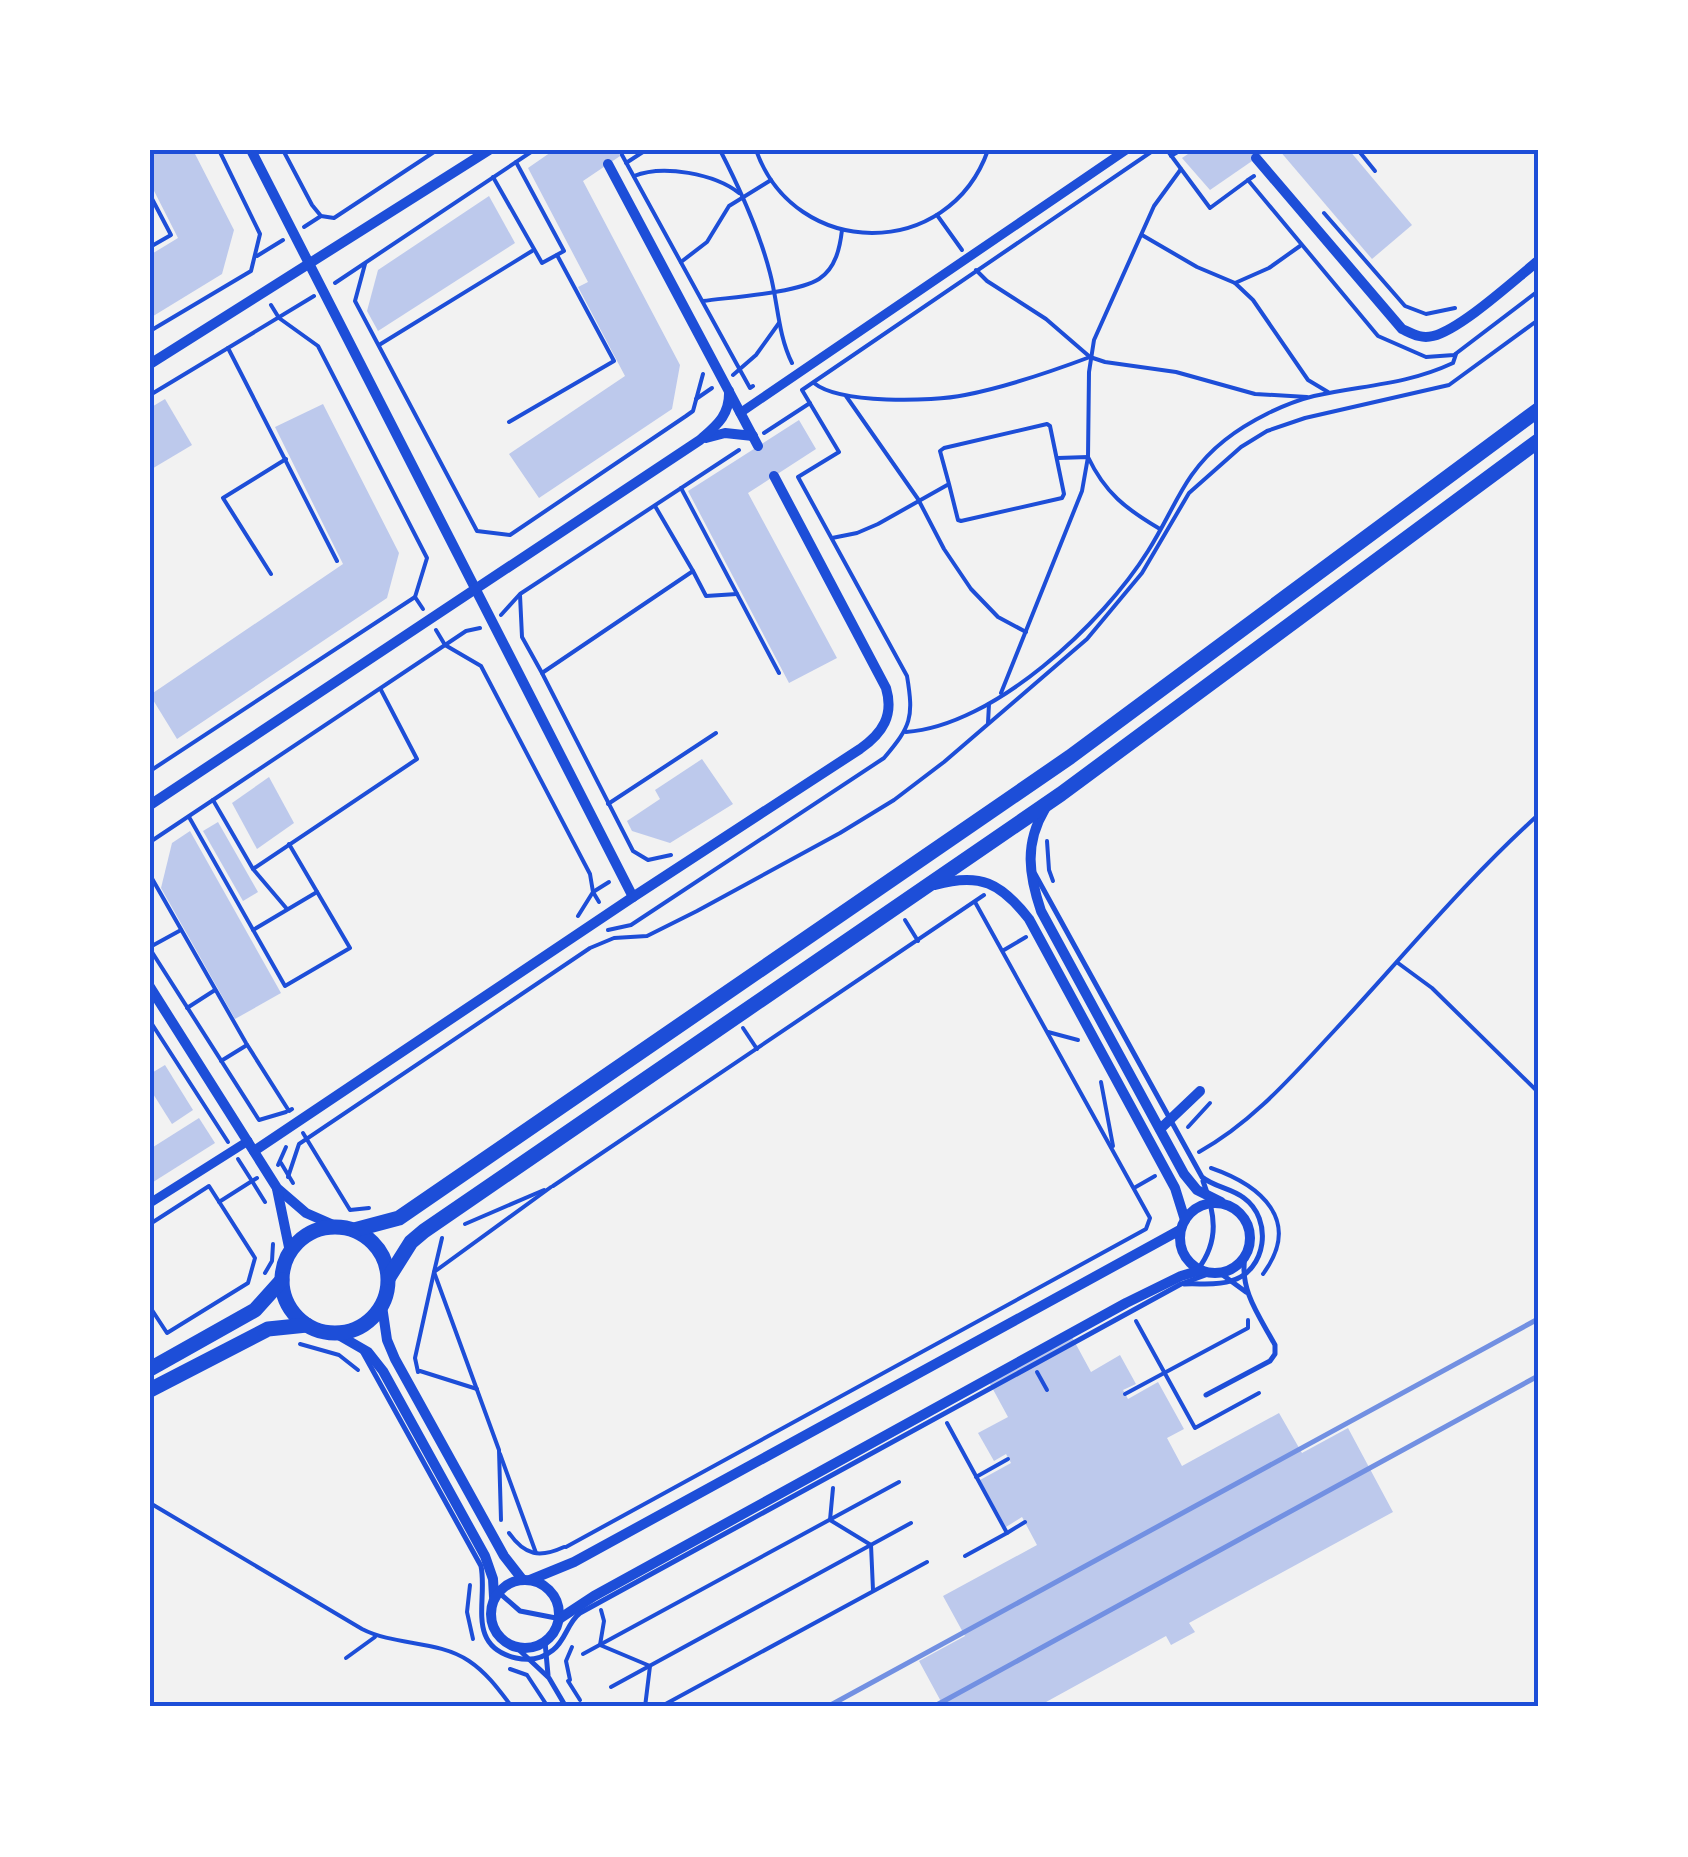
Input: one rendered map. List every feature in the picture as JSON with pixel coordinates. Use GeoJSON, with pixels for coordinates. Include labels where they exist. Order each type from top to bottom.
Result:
{"type":"FeatureCollection","features":[{"type":"Feature","properties":{"kind":"main road"},"geometry":{"type":"LineString","coordinates":[[150,1369],[254,1310],[282,1280],[290,1252],[303,1238],[320,1229],[400,1218],[1070,756],[1538,410]]}},
{"type":"Feature","properties":{"kind":"main road"},"geometry":{"type":"LineString","coordinates":[[150,1390],[268,1329],[307,1325],[335,1333],[354,1330],[370,1321],[382,1306],[389,1277],[412,1242],[438,1221],[1061,794],[1538,440]]}},
{"type":"Feature","properties":{"kind":"main road"},"geometry":{"type":"LineString","coordinates":[[346,1228],[378,1248],[389,1277]]}},
{"type":"Feature","properties":{"kind":"main road"},"geometry":{"type":"LineString","coordinates":[[282,1280],[288,1306],[307,1325]]}},
{"type":"Feature","properties":{"kind":"street"},"geometry":{"type":"LineString","coordinates":[[251,150],[633,897]]}},
{"type":"Feature","properties":{"kind":"street"},"geometry":{"type":"LineString","coordinates":[[150,364],[489,150]]}},
{"type":"Feature","properties":{"kind":"street"},"geometry":{"type":"LineString","coordinates":[[740,413],[1126,150]]}},
{"type":"Feature","properties":{"kind":"street"},"geometry":{"type":"LineString","coordinates":[[1256,158],[1402,329],[1418,337],[1431,337],[1450,329],[1538,261]]}},
{"type":"Feature","properties":{"kind":"street"},"geometry":{"type":"LineString","coordinates":[[608,164],[755,441]]}},
{"type":"Feature","properties":{"kind":"street"},"geometry":{"type":"LineString","coordinates":[[150,805],[700,440],[723,418],[729,391]]}},
{"type":"Feature","properties":{"kind":"street"},"geometry":{"type":"LineString","coordinates":[[700,440],[725,433],[755,441]]}},
{"type":"Feature","properties":{"kind":"street"},"geometry":{"type":"LineString","coordinates":[[150,1203],[233,1151],[251,1146],[873,740],[888,715],[886,688],[774,476]]}},
{"type":"Feature","properties":{"kind":"street"},"geometry":{"type":"LineString","coordinates":[[559,1620],[594,1596],[1126,1303],[1205,1271],[1235,1267],[1245,1257],[1250,1230],[1244,1217],[1234,1207],[1214,1201],[1190,1183],[1041,911],[1029,864],[1035,828],[1044,811],[1061,794]]}},
{"type":"Feature","properties":{"kind":"street"},"geometry":{"type":"LineString","coordinates":[[916,893],[955,879],[975,879],[1011,896],[1028,919],[1175,1188],[1184,1254],[1205,1271]]}},
{"type":"Feature","properties":{"kind":"street"},"geometry":{"type":"LineString","coordinates":[[150,987],[277,1188],[306,1213],[346,1228]]}},
{"type":"Feature","properties":{"kind":"street"},"geometry":{"type":"LineString","coordinates":[[1160,1129],[1200,1091]]}},
{"type":"Feature","properties":{"kind":"street"},"geometry":{"type":"LineString","coordinates":[[277,1188],[290,1252]]}},
{"type":"Feature","properties":{"kind":"street"},"geometry":{"type":"LineString","coordinates":[[495,1592],[511,1582],[574,1562],[1182,1225],[1195,1209],[1214,1201]]}},
{"type":"Feature","properties":{"kind":"street"},"geometry":{"type":"LineString","coordinates":[[335,1333],[358,1344],[374,1360],[485,1556],[495,1592],[491,1608],[493,1628],[507,1644],[517,1648],[536,1647],[545,1642],[552,1636],[560,1609],[550,1590],[526,1580],[504,1556],[405,1379],[387,1340],[382,1306]]}},
{"type":"Feature","properties":{"kind":"lane"},"geometry":{"type":"LineString","coordinates":[[358,1344],[495,1592],[520,1611],[559,1620],[580,1613],[1205,1271],[1214,1236],[1214,1201],[1029,864]]}},
{"type":"Feature","properties":{"kind":"lane"},"geometry":{"type":"LineString","coordinates":[[1181,1284],[1233,1281],[1243,1276],[1261,1252],[1261,1224],[1255,1210],[1244,1198],[1202,1177]]}},
{"type":"Feature","properties":{"kind":"lane"},"geometry":{"type":"LineString","coordinates":[[1206,1395],[1275,1354],[1275,1345],[1248,1295],[1243,1276],[1245,1257]]}},
{"type":"Feature","properties":{"kind":"lane"},"geometry":{"type":"LineString","coordinates":[[1181,1284],[1205,1271],[1233,1281],[1248,1295]]}},
{"type":"Feature","properties":{"kind":"lane"},"geometry":{"type":"LineString","coordinates":[[481,1566],[484,1633],[506,1655],[532,1660],[545,1656],[562,1642],[580,1613]]}},
{"type":"Feature","properties":{"kind":"lane"},"geometry":{"type":"LineString","coordinates":[[545,1642],[549,1678]]}},
{"type":"Feature","properties":{"kind":"lane"},"geometry":{"type":"LineString","coordinates":[[517,1648],[549,1678],[566,1707]]}},
{"type":"Feature","properties":{"kind":"path"},"geometry":{"type":"LineString","coordinates":[[150,331],[251,271],[260,234],[219,150]]}},
{"type":"Feature","properties":{"kind":"path"},"geometry":{"type":"LineString","coordinates":[[284,150],[312,205],[321,216],[334,218],[436,150]]}},
{"type":"Feature","properties":{"kind":"path"},"geometry":{"type":"LineString","coordinates":[[626,163],[646,150]]}},
{"type":"Feature","properties":{"kind":"path"},"geometry":{"type":"LineString","coordinates":[[720,150],[743,196],[765,255],[790,361],[820,388],[846,396],[961,396],[1090,357]]}},
{"type":"Feature","properties":{"kind":"path"},"geometry":{"type":"LineString","coordinates":[[756,150],[771,180],[802,212],[842,230],[870,234],[898,231],[937,215],[971,184],[988,150]]}},
{"type":"Feature","properties":{"kind":"path"},"geometry":{"type":"LineString","coordinates":[[1154,150],[802,390],[839,452],[798,477],[907,676],[912,710],[906,732],[930,730],[989,704],[1045,666],[1111,602],[1137,569],[1179,490],[1225,440],[1312,396]]}},
{"type":"Feature","properties":{"kind":"path"},"geometry":{"type":"LineString","coordinates":[[1166,150],[1210,208],[1248,180]]}},
{"type":"Feature","properties":{"kind":"path"},"geometry":{"type":"LineString","coordinates":[[1172,156],[1181,150]]}},
{"type":"Feature","properties":{"kind":"path"},"geometry":{"type":"LineString","coordinates":[[1359,150],[1375,171]]}},
{"type":"Feature","properties":{"kind":"path"},"geometry":{"type":"LineString","coordinates":[[622,155],[750,388],[764,379]]}},
{"type":"Feature","properties":{"kind":"path"},"geometry":{"type":"LineString","coordinates":[[493,177],[542,263],[564,251],[516,162]]}},
{"type":"Feature","properties":{"kind":"path"},"geometry":{"type":"LineString","coordinates":[[999,697],[1072,520],[1088,457],[1090,357],[1163,190],[1181,169]]}},
{"type":"Feature","properties":{"kind":"path"},"geometry":{"type":"LineString","coordinates":[[634,176],[664,171],[691,175],[730,186],[743,196]]}},
{"type":"Feature","properties":{"kind":"path"},"geometry":{"type":"LineString","coordinates":[[681,262],[708,242],[729,206],[771,180]]}},
{"type":"Feature","properties":{"kind":"path"},"geometry":{"type":"LineString","coordinates":[[150,194],[171,235],[150,247]]}},
{"type":"Feature","properties":{"kind":"path"},"geometry":{"type":"LineString","coordinates":[[1318,207],[1405,306],[1426,314],[1456,308]]}},
{"type":"Feature","properties":{"kind":"path"},"geometry":{"type":"LineString","coordinates":[[937,215],[987,281],[1046,319],[1090,357],[1105,362],[1210,379],[1255,394],[1312,396],[1430,373],[1453,363],[1456,354]]}},
{"type":"Feature","properties":{"kind":"path"},"geometry":{"type":"LineString","coordinates":[[703,302],[820,278],[838,255],[842,230]]}},
{"type":"Feature","properties":{"kind":"path"},"geometry":{"type":"LineString","coordinates":[[1142,235],[1196,267],[1235,283],[1253,300],[1308,380],[1320,390],[1342,393]]}},
{"type":"Feature","properties":{"kind":"path"},"geometry":{"type":"LineString","coordinates":[[1235,283],[1269,268],[1302,244]]}},
{"type":"Feature","properties":{"kind":"path"},"geometry":{"type":"LineString","coordinates":[[379,345],[534,250]]}},
{"type":"Feature","properties":{"kind":"path"},"geometry":{"type":"LineString","coordinates":[[509,422],[614,361],[557,255]]}},
{"type":"Feature","properties":{"kind":"path"},"geometry":{"type":"LineString","coordinates":[[365,264],[355,301],[477,531],[510,534],[692,411],[703,375],[700,362]]}},
{"type":"Feature","properties":{"kind":"path"},"geometry":{"type":"LineString","coordinates":[[150,771],[415,597],[427,558],[318,346],[279,318]]}},
{"type":"Feature","properties":{"kind":"path"},"geometry":{"type":"LineString","coordinates":[[277,1188],[285,1184],[295,1150],[307,1139],[590,948],[614,938],[646,936],[840,834],[894,800],[1096,628],[1142,573],[1189,493],[1241,447],[1267,431],[1305,418],[1449,384],[1538,320]]}},
{"type":"Feature","properties":{"kind":"path"},"geometry":{"type":"LineString","coordinates":[[740,370],[779,323]]}},
{"type":"Feature","properties":{"kind":"path"},"geometry":{"type":"LineString","coordinates":[[150,395],[228,348]]}},
{"type":"Feature","properties":{"kind":"path"},"geometry":{"type":"LineString","coordinates":[[846,396],[918,499],[944,549],[971,588],[998,617],[1026,632]]}},
{"type":"Feature","properties":{"kind":"path"},"geometry":{"type":"LineString","coordinates":[[150,842],[466,631],[492,622],[520,594],[810,403]]}},
{"type":"Feature","properties":{"kind":"path"},"geometry":{"type":"LineString","coordinates":[[1047,424],[1064,494],[1062,498],[961,521],[948,484],[940,451],[1047,424]]}},
{"type":"Feature","properties":{"kind":"path"},"geometry":{"type":"LineString","coordinates":[[1058,458],[1088,457]]}},
{"type":"Feature","properties":{"kind":"path"},"geometry":{"type":"LineString","coordinates":[[1088,457],[1107,492],[1126,509],[1160,529]]}},
{"type":"Feature","properties":{"kind":"path"},"geometry":{"type":"LineString","coordinates":[[271,574],[223,498],[286,459]]}},
{"type":"Feature","properties":{"kind":"path"},"geometry":{"type":"LineString","coordinates":[[832,538],[858,533],[948,484]]}},
{"type":"Feature","properties":{"kind":"path"},"geometry":{"type":"LineString","coordinates":[[681,488],[779,674]]}},
{"type":"Feature","properties":{"kind":"path"},"geometry":{"type":"LineString","coordinates":[[655,505],[706,596],[737,594]]}},
{"type":"Feature","properties":{"kind":"path"},"geometry":{"type":"LineString","coordinates":[[542,673],[693,571]]}},
{"type":"Feature","properties":{"kind":"path"},"geometry":{"type":"LineString","coordinates":[[520,594],[522,637],[633,851],[648,860],[672,854]]}},
{"type":"Feature","properties":{"kind":"path"},"geometry":{"type":"LineString","coordinates":[[445,645],[481,666],[590,874],[593,892],[579,915]]}},
{"type":"Feature","properties":{"kind":"path"},"geometry":{"type":"LineString","coordinates":[[253,869],[417,759],[380,688]]}},
{"type":"Feature","properties":{"kind":"path"},"geometry":{"type":"LineString","coordinates":[[988,723],[989,704]]}},
{"type":"Feature","properties":{"kind":"path"},"geometry":{"type":"LineString","coordinates":[[608,804],[716,733]]}},
{"type":"Feature","properties":{"kind":"path"},"geometry":{"type":"LineString","coordinates":[[213,800],[253,869],[288,909]]}},
{"type":"Feature","properties":{"kind":"path"},"geometry":{"type":"LineString","coordinates":[[1197,1153],[1237,1130],[1283,1086],[1468,882],[1538,815]]}},
{"type":"Feature","properties":{"kind":"path"},"geometry":{"type":"LineString","coordinates":[[189,817],[285,986],[350,948],[289,844]]}},
{"type":"Feature","properties":{"kind":"path"},"geometry":{"type":"LineString","coordinates":[[1052,828],[1048,870],[1054,882]]}},
{"type":"Feature","properties":{"kind":"path"},"geometry":{"type":"LineString","coordinates":[[150,876],[289,1111]]}},
{"type":"Feature","properties":{"kind":"path"},"geometry":{"type":"LineString","coordinates":[[253,930],[316,892]]}},
{"type":"Feature","properties":{"kind":"path"},"geometry":{"type":"LineString","coordinates":[[434,1272],[551,1187],[987,894]]}},
{"type":"Feature","properties":{"kind":"path"},"geometry":{"type":"LineString","coordinates":[[566,1546],[1146,1229],[1150,1218],[976,902]]}},
{"type":"Feature","properties":{"kind":"path"},"geometry":{"type":"LineString","coordinates":[[1018,926],[1025,938]]}},
{"type":"Feature","properties":{"kind":"path"},"geometry":{"type":"LineString","coordinates":[[181,930],[150,948],[259,1120],[289,1111],[305,1100]]}},
{"type":"Feature","properties":{"kind":"path"},"geometry":{"type":"LineString","coordinates":[[1397,962],[1432,988],[1538,1092]]}},
{"type":"Feature","properties":{"kind":"path"},"geometry":{"type":"LineString","coordinates":[[187,1008],[215,990]]}},
{"type":"Feature","properties":{"kind":"path"},"geometry":{"type":"LineString","coordinates":[[150,1021],[267,1205]]}},
{"type":"Feature","properties":{"kind":"path"},"geometry":{"type":"LineString","coordinates":[[1048,1032],[1083,1042],[1073,1024]]}},
{"type":"Feature","properties":{"kind":"path"},"geometry":{"type":"LineString","coordinates":[[741,1025],[757,1049]]}},
{"type":"Feature","properties":{"kind":"path"},"geometry":{"type":"LineString","coordinates":[[221,1060],[247,1045]]}},
{"type":"Feature","properties":{"kind":"path"},"geometry":{"type":"LineString","coordinates":[[1109,1089],[1100,1072],[1114,1152]]}},
{"type":"Feature","properties":{"kind":"path"},"geometry":{"type":"LineString","coordinates":[[219,1202],[281,1162],[286,1146],[302,1131],[350,1210]]}},
{"type":"Feature","properties":{"kind":"path"},"geometry":{"type":"LineString","coordinates":[[281,1162],[295,1186]]}},
{"type":"Feature","properties":{"kind":"path"},"geometry":{"type":"LineString","coordinates":[[150,1224],[210,1186],[255,1258],[248,1282],[167,1333],[150,1307]]}},
{"type":"Feature","properties":{"kind":"path"},"geometry":{"type":"LineString","coordinates":[[461,1225],[551,1187]]}},
{"type":"Feature","properties":{"kind":"path"},"geometry":{"type":"LineString","coordinates":[[331,1208],[377,1207]]}},
{"type":"Feature","properties":{"kind":"path"},"geometry":{"type":"LineString","coordinates":[[420,1371],[415,1358],[444,1228],[438,1221]]}},
{"type":"Feature","properties":{"kind":"path"},"geometry":{"type":"LineString","coordinates":[[264,1274],[272,1260],[275,1231]]}},
{"type":"Feature","properties":{"kind":"path"},"geometry":{"type":"LineString","coordinates":[[434,1272],[537,1554]]}},
{"type":"Feature","properties":{"kind":"path"},"geometry":{"type":"LineString","coordinates":[[1131,1312],[1195,1428],[1259,1393]]}},
{"type":"Feature","properties":{"kind":"path"},"geometry":{"type":"LineString","coordinates":[[1126,1394],[1248,1328],[1245,1313]]}},
{"type":"Feature","properties":{"kind":"path"},"geometry":{"type":"LineString","coordinates":[[150,1322],[157,1318]]}},
{"type":"Feature","properties":{"kind":"path"},"geometry":{"type":"LineString","coordinates":[[288,1343],[339,1356],[358,1371]]}},
{"type":"Feature","properties":{"kind":"path"},"geometry":{"type":"LineString","coordinates":[[405,1379],[420,1371],[476,1389]]}},
{"type":"Feature","properties":{"kind":"path"},"geometry":{"type":"LineString","coordinates":[[1037,1372],[1047,1390]]}},
{"type":"Feature","properties":{"kind":"path"},"geometry":{"type":"LineString","coordinates":[[942,1414],[1006,1533]]}},
{"type":"Feature","properties":{"kind":"path"},"geometry":{"type":"LineString","coordinates":[[498,1450],[503,1524]]}},
{"type":"Feature","properties":{"kind":"path"},"geometry":{"type":"LineString","coordinates":[[976,1477],[1008,1459]]}},
{"type":"Feature","properties":{"kind":"path"},"geometry":{"type":"LineString","coordinates":[[583,1654],[899,1482]]}},
{"type":"Feature","properties":{"kind":"path"},"geometry":{"type":"LineString","coordinates":[[817,1495],[833,1486],[830,1520]]}},
{"type":"Feature","properties":{"kind":"path"},"geometry":{"type":"LineString","coordinates":[[150,1503],[376,1636],[457,1654],[491,1680],[512,1707]]}},
{"type":"Feature","properties":{"kind":"path"},"geometry":{"type":"LineString","coordinates":[[830,1520],[871,1545]]}},
{"type":"Feature","properties":{"kind":"path"},"geometry":{"type":"LineString","coordinates":[[964,1556],[1025,1522]]}},
{"type":"Feature","properties":{"kind":"path"},"geometry":{"type":"LineString","coordinates":[[611,1687],[912,1523]]}},
{"type":"Feature","properties":{"kind":"path"},"geometry":{"type":"LineString","coordinates":[[871,1545],[873,1590]]}},
{"type":"Feature","properties":{"kind":"path"},"geometry":{"type":"LineString","coordinates":[[660,1707],[927,1562]]}},
{"type":"Feature","properties":{"kind":"path"},"geometry":{"type":"LineString","coordinates":[[594,1619],[603,1614]]}},
{"type":"Feature","properties":{"kind":"path"},"geometry":{"type":"LineString","coordinates":[[346,1658],[376,1636]]}},
{"type":"Feature","properties":{"kind":"path"},"geometry":{"type":"LineString","coordinates":[[570,1680],[566,1661],[573,1646]]}},
{"type":"Feature","properties":{"kind":"building"},"geometry":{"type":"Polygon","coordinates":[[[150,150],[193,150],[234,230],[222,274],[150,318],[150,255],[178,238],[150,183],[150,150]]]}},
{"type":"Feature","properties":{"kind":"building"},"geometry":{"type":"Polygon","coordinates":[[[554,150],[629,150],[583,181],[680,365],[672,409],[539,498],[509,454],[625,376],[578,287],[588,282],[528,168],[554,150]]]}},
{"type":"Feature","properties":{"kind":"building"},"geometry":{"type":"Polygon","coordinates":[[[1194,150],[1268,150],[1210,190],[1182,158],[1194,150]]]}},
{"type":"Feature","properties":{"kind":"building"},"geometry":{"type":"Polygon","coordinates":[[[1279,150],[1349,150],[1412,225],[1372,259],[1279,150]]]}},
{"type":"Feature","properties":{"kind":"building"},"geometry":{"type":"Polygon","coordinates":[[[489,196],[515,243],[378,331],[367,311],[378,270],[489,196]]]}},
{"type":"Feature","properties":{"kind":"building"},"geometry":{"type":"Polygon","coordinates":[[[165,399],[192,445],[150,470],[150,408],[165,399]]]}},
{"type":"Feature","properties":{"kind":"building"},"geometry":{"type":"Polygon","coordinates":[[[323,404],[399,553],[387,598],[177,739],[150,695],[343,564],[275,427],[323,404]]]}},
{"type":"Feature","properties":{"kind":"building"},"geometry":{"type":"Polygon","coordinates":[[[799,420],[816,449],[748,493],[837,658],[789,683],[688,491],[799,420]]]}},
{"type":"Feature","properties":{"kind":"building"},"geometry":{"type":"Polygon","coordinates":[[[702,759],[733,804],[670,843],[632,831],[627,821],[660,799],[655,790],[702,759]]]}},
{"type":"Feature","properties":{"kind":"building"},"geometry":{"type":"Polygon","coordinates":[[[269,777],[294,823],[257,849],[232,803],[269,777]]]}},
{"type":"Feature","properties":{"kind":"building"},"geometry":{"type":"Polygon","coordinates":[[[218,822],[258,892],[243,901],[203,831],[218,822]]]}},
{"type":"Feature","properties":{"kind":"building"},"geometry":{"type":"Polygon","coordinates":[[[190,831],[281,993],[235,1019],[161,888],[172,843],[190,831]]]}},
{"type":"Feature","properties":{"kind":"building"},"geometry":{"type":"Polygon","coordinates":[[[165,1065],[193,1110],[172,1124],[150,1089],[150,1074],[165,1065]]]}},
{"type":"Feature","properties":{"kind":"building"},"geometry":{"type":"Polygon","coordinates":[[[199,1118],[215,1143],[150,1184],[150,1149],[199,1118]]]}},
{"type":"Feature","properties":{"kind":"building"},"geometry":{"type":"Polygon","coordinates":[[[1072,1337],[1091,1372],[1120,1355],[1136,1384],[1123,1390],[1128,1399],[1158,1382],[1184,1429],[1167,1438],[1182,1466],[1279,1413],[1302,1453],[1348,1428],[1393,1512],[1189,1623],[1195,1632],[1171,1645],[1166,1636],[1037,1707],[944,1707],[919,1661],[965,1636],[943,1596],[1037,1545],[1022,1517],[1006,1527],[980,1480],[1011,1463],[1006,1454],[994,1461],[978,1433],[1008,1417],[989,1382],[1072,1337]]]}},
{"type":"Feature","properties":{"kind":"railway"},"geometry":{"type":"LineString","coordinates":[[827,1707],[1538,1319]]}},
{"type":"Feature","properties":{"kind":"railway"},"geometry":{"type":"LineString","coordinates":[[933,1707],[1538,1376]]}}]}
